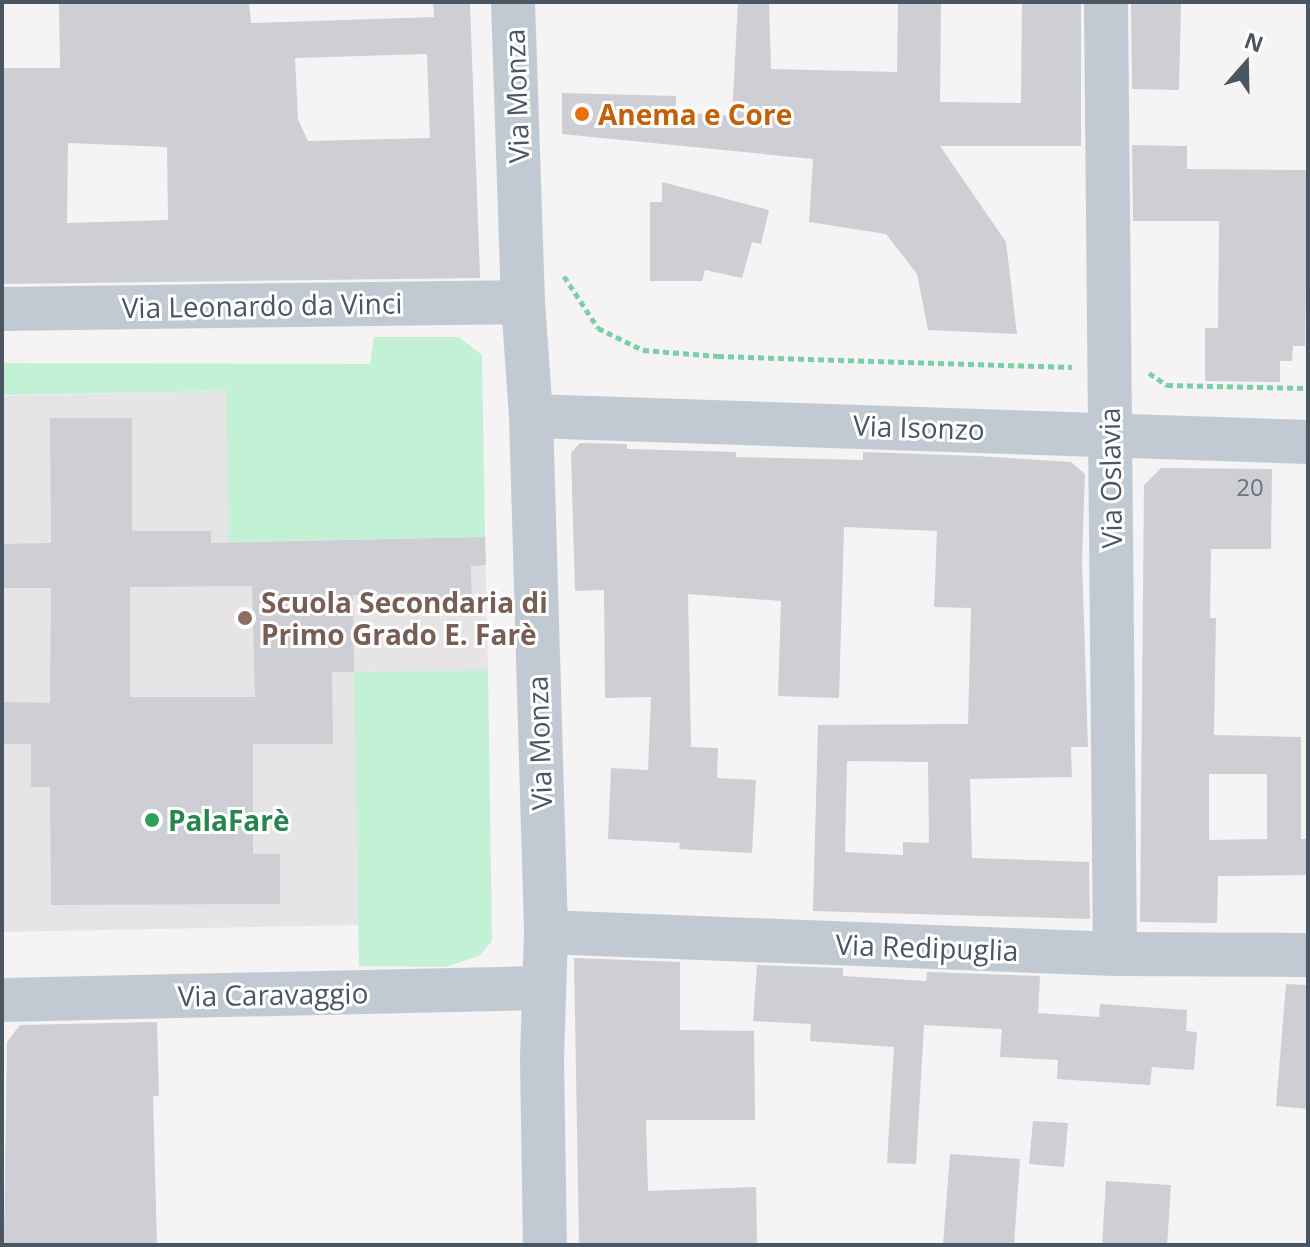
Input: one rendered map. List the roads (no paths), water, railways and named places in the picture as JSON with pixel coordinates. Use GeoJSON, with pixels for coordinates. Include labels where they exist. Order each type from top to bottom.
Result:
{"type":"FeatureCollection","features":[{"type":"Feature","properties":{"kind":"street","name":"Via Monza"},"geometry":{"type":"LineString","coordinates":[[513,2],[521,257],[531,416],[546,932],[545,1245]]}},
{"type":"Feature","properties":{"kind":"street","name":"Via Oslavia"},"geometry":{"type":"LineString","coordinates":[[1106,2],[1115,954]]}},
{"type":"Feature","properties":{"kind":"street","name":"Via Leonardo da Vinci"},"geometry":{"type":"LineString","coordinates":[[2,309],[523,302]]}},
{"type":"Feature","properties":{"kind":"street","name":"Via Isonzo"},"geometry":{"type":"LineString","coordinates":[[531,416],[1308,442]]}},
{"type":"Feature","properties":{"kind":"street","name":"Via Redipuglia"},"geometry":{"type":"LineString","coordinates":[[546,932],[1115,954],[1308,955]]}},
{"type":"Feature","properties":{"kind":"street","name":"Via Caravaggio"},"geometry":{"type":"LineString","coordinates":[[2,1000],[544,988]]}},
{"type":"Feature","properties":{"kind":"place","name":"Anema e Core"},"geometry":{"type":"Point","coordinates":[582,114]}},
{"type":"Feature","properties":{"kind":"place","name":"Scuola Secondaria di Primo Grado E. Farè"},"geometry":{"type":"Point","coordinates":[245,618]}},
{"type":"Feature","properties":{"kind":"place","name":"PalaFarè"},"geometry":{"type":"Point","coordinates":[152,820]}}]}
